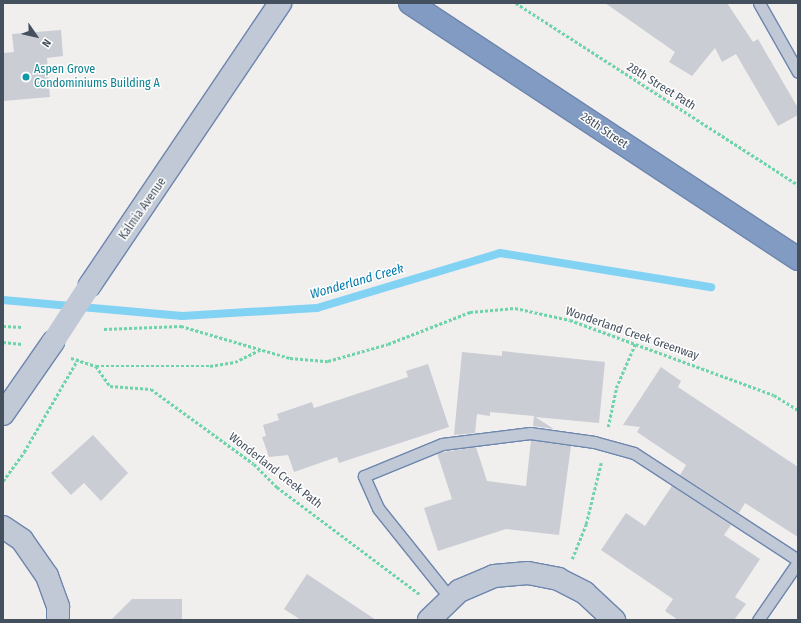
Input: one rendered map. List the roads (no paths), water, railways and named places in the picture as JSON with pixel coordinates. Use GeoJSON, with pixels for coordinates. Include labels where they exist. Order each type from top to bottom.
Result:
{"type":"FeatureCollection","features":[{"type":"Feature","properties":{"kind":"highway","name":"28th Street"},"geometry":{"type":"LineString","coordinates":[[410,3],[798,259]]}},
{"type":"Feature","properties":{"kind":"street","name":"Kalmia Avenue"},"geometry":{"type":"LineString","coordinates":[[3,414],[53,342],[280,3]]}},
{"type":"Feature","properties":{"kind":"street"},"geometry":{"type":"LineString","coordinates":[[3,527],[22,540],[47,576],[58,607],[58,620]]}},
{"type":"Feature","properties":{"kind":"street"},"geometry":{"type":"LineString","coordinates":[[438,610],[494,576],[528,573],[558,579],[608,613]]}},
{"type":"Feature","properties":{"kind":"lane"},"geometry":{"type":"LineString","coordinates":[[758,3],[798,72]]}},
{"type":"Feature","properties":{"kind":"lane"},"geometry":{"type":"LineString","coordinates":[[438,610],[378,508],[364,476],[442,444],[530,433],[594,442],[634,453],[798,561],[758,620]]}},
{"type":"Feature","properties":{"kind":"waterway","name":"Wonderland Creek"},"geometry":{"type":"LineString","coordinates":[[3,300],[182,316],[317,308],[500,253],[711,287]]}},
{"type":"Feature","properties":{"kind":"place","name":"Aspen Grove Condominiums Building A"},"geometry":{"type":"Point","coordinates":[26,77]}}]}
